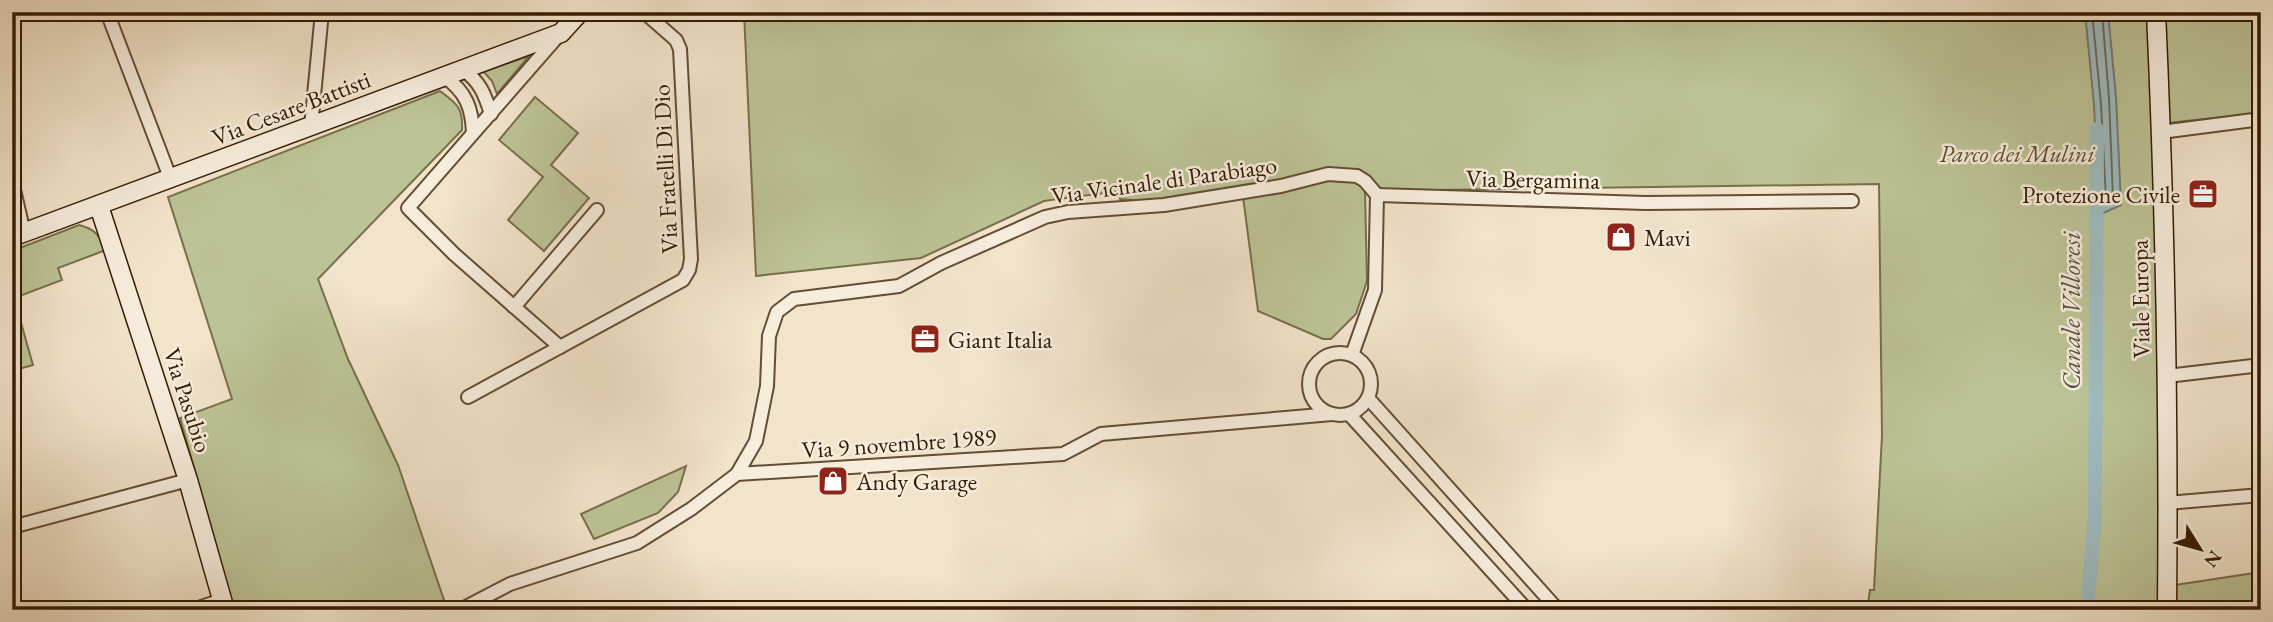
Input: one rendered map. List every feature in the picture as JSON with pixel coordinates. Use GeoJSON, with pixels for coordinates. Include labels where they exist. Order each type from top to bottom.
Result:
{"type":"FeatureCollection","features":[{"type":"Feature","properties":{"kind":"street"},"geometry":{"type":"LineString","coordinates":[[107,12],[171,180]]}},
{"type":"Feature","properties":{"kind":"street"},"geometry":{"type":"LineString","coordinates":[[312,127],[322,12]]}},
{"type":"Feature","properties":{"kind":"street","name":"Via Cesare Battisti"},"geometry":{"type":"LineString","coordinates":[[18,235],[561,33],[580,12]]}},
{"type":"Feature","properties":{"kind":"street","name":"Via Fratelli Di Dio"},"geometry":{"type":"LineString","coordinates":[[559,347],[683,280],[690,270],[680,49],[676,40],[644,12]]}},
{"type":"Feature","properties":{"kind":"street","name":"Viale Europa"},"geometry":{"type":"LineString","coordinates":[[2156,12],[2167,376],[2167,610]]}},
{"type":"Feature","properties":{"kind":"street"},"geometry":{"type":"LineString","coordinates":[[468,397],[559,347],[454,254],[408,208],[561,33]]}},
{"type":"Feature","properties":{"kind":"street"},"geometry":{"type":"LineString","coordinates":[[463,70],[480,85],[491,114]]}},
{"type":"Feature","properties":{"kind":"street"},"geometry":{"type":"LineString","coordinates":[[445,77],[463,93],[469,105],[473,133]]}},
{"type":"Feature","properties":{"kind":"street"},"geometry":{"type":"LineString","coordinates":[[2161,132],[2261,119]]}},
{"type":"Feature","properties":{"kind":"street","name":"Via Vicinale di Parabiago"},"geometry":{"type":"LineString","coordinates":[[460,610],[510,584],[637,542],[691,509],[737,474],[755,441],[766,386],[769,336],[777,313],[793,299],[899,286],[1045,217],[1068,212],[1164,205],[1281,186],[1328,174],[1357,176],[1377,195]]}},
{"type":"Feature","properties":{"kind":"street"},"geometry":{"type":"LineString","coordinates":[[12,181],[18,235]]}},
{"type":"Feature","properties":{"kind":"street"},"geometry":{"type":"LineString","coordinates":[[1352,355],[1375,290],[1377,195]]}},
{"type":"Feature","properties":{"kind":"street","name":"Via Bergamina"},"geometry":{"type":"LineString","coordinates":[[1377,195],[1646,203],[1852,201]]}},
{"type":"Feature","properties":{"kind":"street","name":"Via Pasubio"},"geometry":{"type":"LineString","coordinates":[[99,206],[188,480],[224,605]]}},
{"type":"Feature","properties":{"kind":"street"},"geometry":{"type":"LineString","coordinates":[[514,307],[597,210]]}},
{"type":"Feature","properties":{"kind":"street"},"geometry":{"type":"LineString","coordinates":[[1331,354],[1352,355],[1362,362],[1368,371],[1371,382],[1368,398],[1361,407],[1349,414],[1332,414],[1321,409],[1310,393],[1311,374],[1316,364],[1331,354]]}},
{"type":"Feature","properties":{"kind":"street"},"geometry":{"type":"LineString","coordinates":[[2167,376],[2261,366]]}},
{"type":"Feature","properties":{"kind":"street"},"geometry":{"type":"LineString","coordinates":[[1368,398],[1559,610]]}},
{"type":"Feature","properties":{"kind":"street","name":"Via 9 novembre 1989"},"geometry":{"type":"LineString","coordinates":[[737,474],[1063,454],[1101,434],[1332,414]]}},
{"type":"Feature","properties":{"kind":"street"},"geometry":{"type":"LineString","coordinates":[[1349,414],[1527,610]]}},
{"type":"Feature","properties":{"kind":"street"},"geometry":{"type":"LineString","coordinates":[[12,527],[188,480]]}},
{"type":"Feature","properties":{"kind":"street"},"geometry":{"type":"LineString","coordinates":[[2167,503],[2261,495]]}},
{"type":"Feature","properties":{"kind":"street"},"geometry":{"type":"LineString","coordinates":[[192,610],[224,605]]}},
{"type":"Feature","properties":{"kind":"green space","name":"Parco dei Mulini"},"geometry":{"type":"Polygon","coordinates":[[[744,12],[2261,12],[2261,113],[2159,124],[2162,587],[2261,572],[2261,610],[1867,610],[1870,590],[1874,590],[1882,435],[1879,184],[1365,191],[1367,281],[1356,314],[1331,339],[1323,339],[1258,311],[1242,189],[1143,201],[1120,199],[1119,191],[1044,201],[921,258],[756,276],[744,12]]]}},
{"type":"Feature","properties":{"kind":"green space"},"geometry":{"type":"Polygon","coordinates":[[[529,56],[497,94],[492,81],[483,71],[529,56]]]}},
{"type":"Feature","properties":{"kind":"green space"},"geometry":{"type":"Polygon","coordinates":[[[440,91],[458,107],[462,130],[318,279],[348,359],[398,465],[444,600],[423,610],[234,610],[180,418],[232,399],[168,197],[440,91]]]}},
{"type":"Feature","properties":{"kind":"green space"},"geometry":{"type":"Polygon","coordinates":[[[535,97],[578,133],[551,165],[589,198],[544,251],[508,220],[543,177],[499,140],[535,97]]]}},
{"type":"Feature","properties":{"kind":"green space"},"geometry":{"type":"Polygon","coordinates":[[[79,225],[96,233],[106,250],[58,268],[62,280],[14,298],[33,365],[12,371],[12,251],[79,225]]]}},
{"type":"Feature","properties":{"kind":"green space"},"geometry":{"type":"Polygon","coordinates":[[[686,466],[678,492],[658,513],[594,539],[581,514],[686,466]]]}},
{"type":"Feature","properties":{"kind":"water"},"geometry":{"type":"Polygon","coordinates":[[[2085,12],[2108,12],[2116,97],[2121,205],[2099,215],[2094,105],[2085,12]]]}},
{"type":"Feature","properties":{"kind":"waterway","name":"Canale Villoresi"},"geometry":{"type":"LineString","coordinates":[[2087,610],[2095,514],[2097,129]]}},
{"type":"Feature","properties":{"kind":"place","name":"Protezione Civile"},"geometry":{"type":"Point","coordinates":[2203,194]}},
{"type":"Feature","properties":{"kind":"place","name":"Mavi"},"geometry":{"type":"Point","coordinates":[1621,237]}},
{"type":"Feature","properties":{"kind":"place","name":"Giant Italia"},"geometry":{"type":"Point","coordinates":[925,339]}},
{"type":"Feature","properties":{"kind":"place","name":"Andy Garage"},"geometry":{"type":"Point","coordinates":[833,481]}}]}
